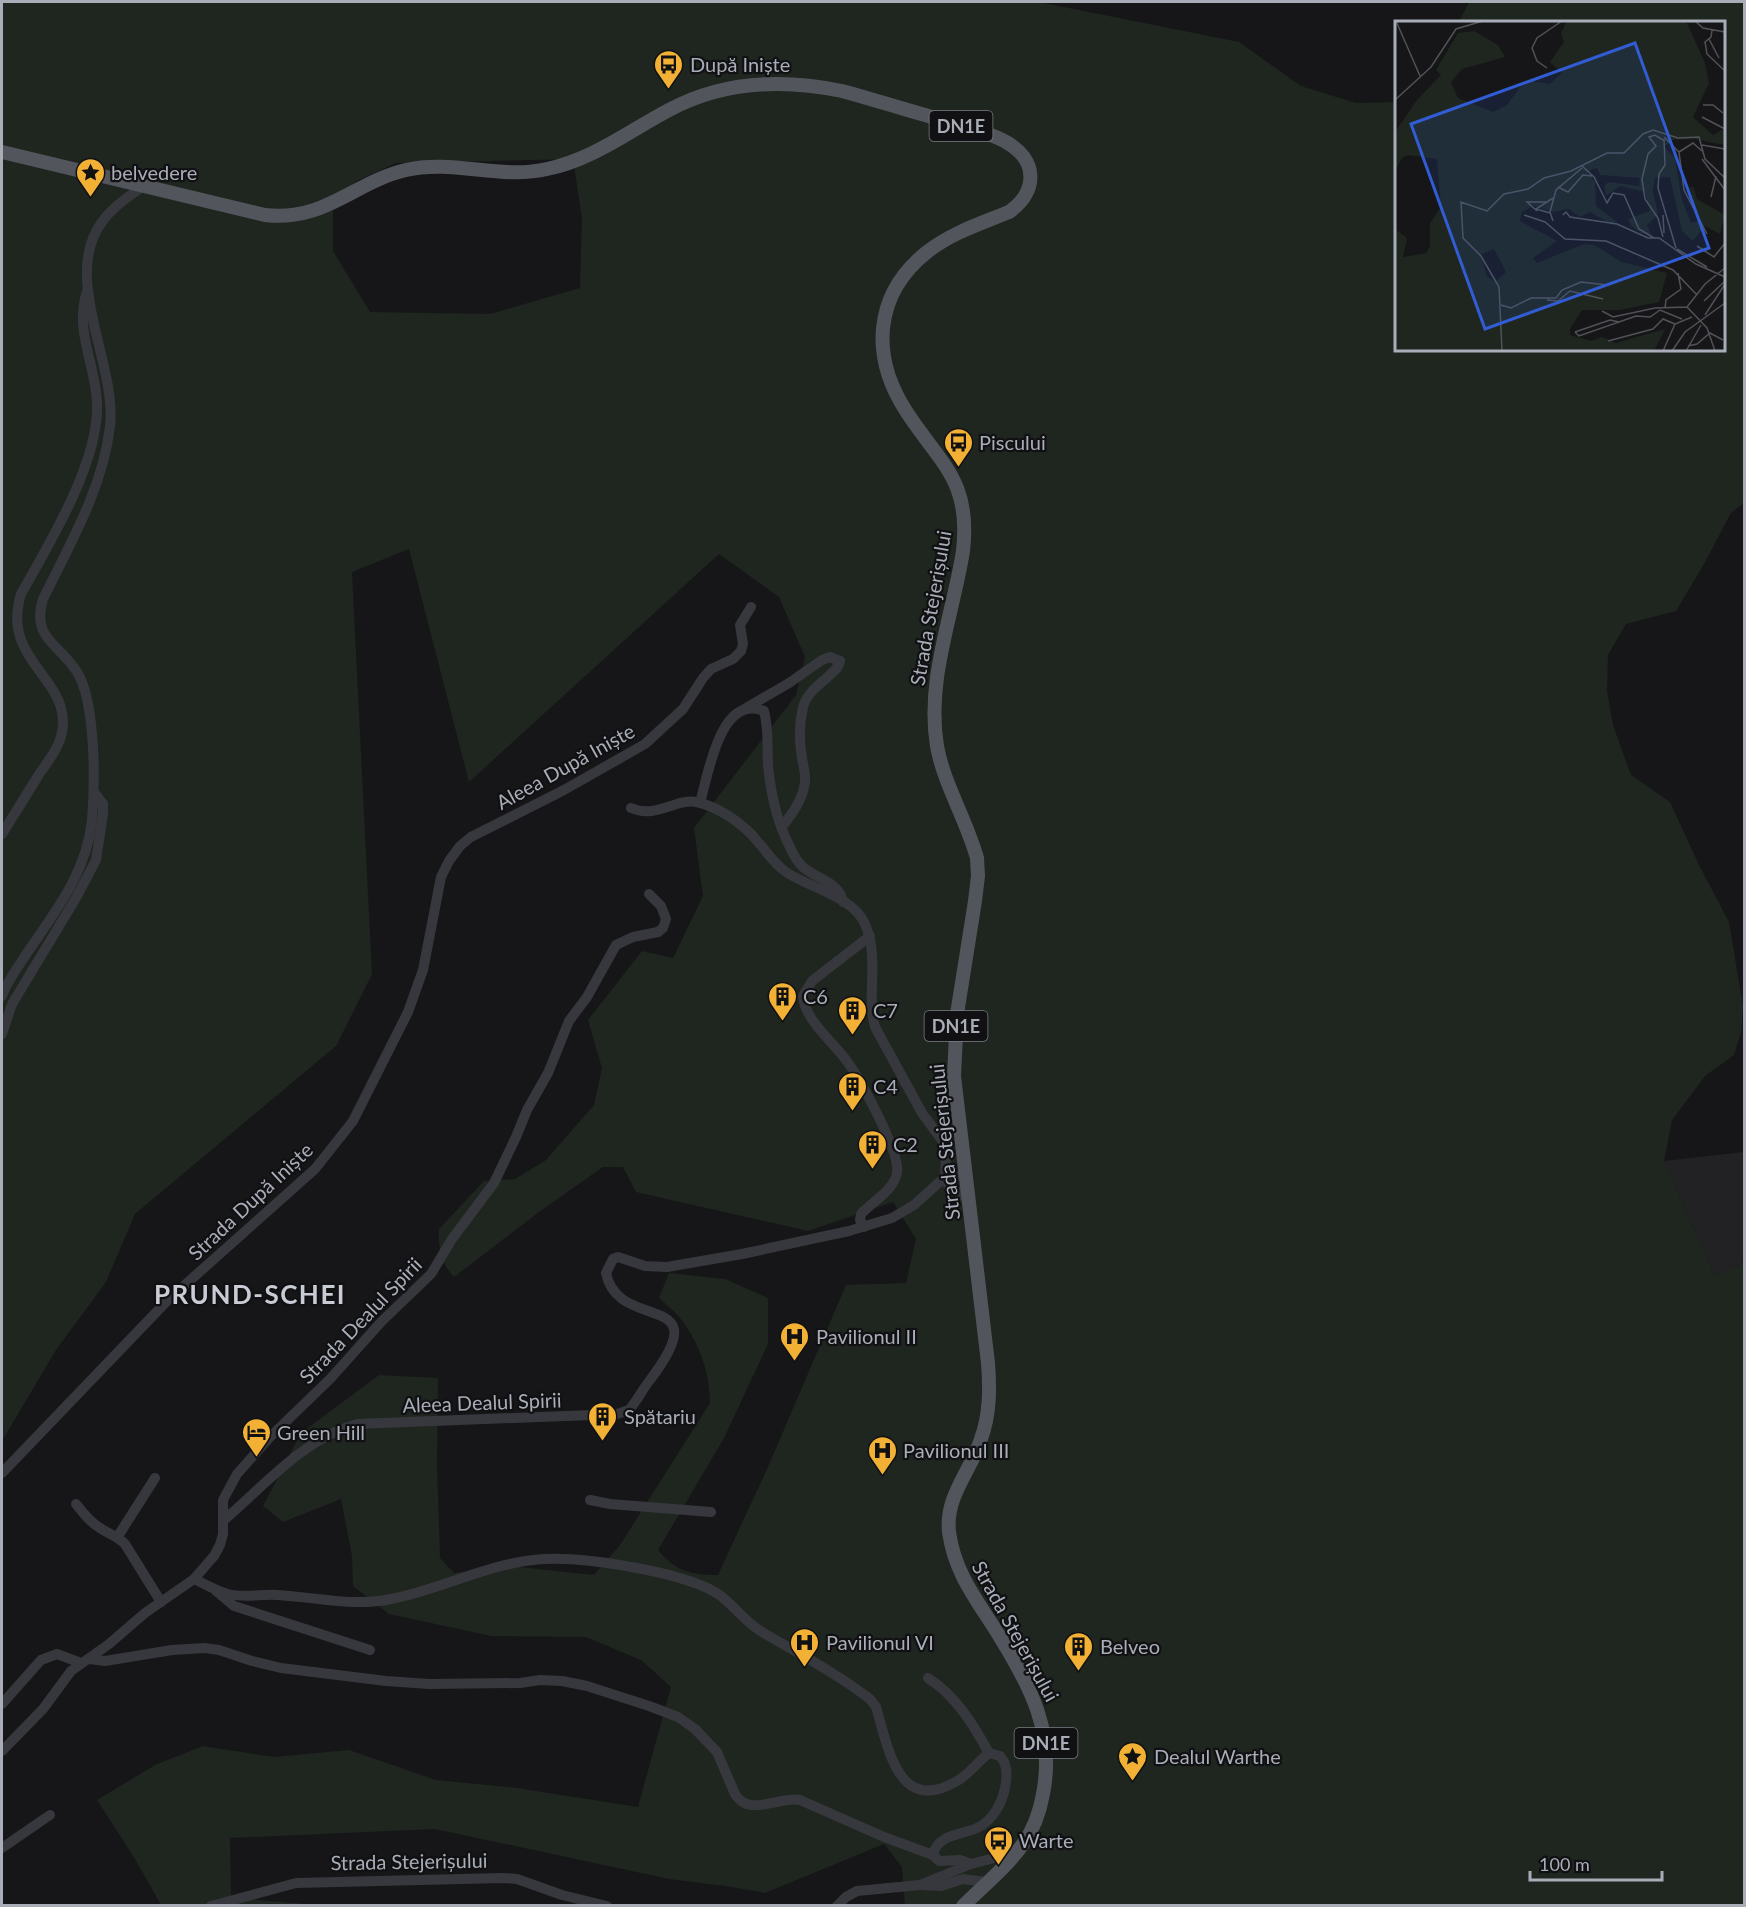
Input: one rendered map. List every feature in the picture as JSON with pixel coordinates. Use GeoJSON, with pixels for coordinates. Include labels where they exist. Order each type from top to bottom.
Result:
{"type":"FeatureCollection","features":[{"type":"Feature","properties":{"kind":"main road","name":"Strada Stejerișului"},"geometry":{"type":"LineString","coordinates":[[2,153],[265,215],[298,215],[319,209],[407,170],[435,167],[524,173],[562,166],[596,152],[693,98],[727,89],[770,84],[821,87],[867,98],[991,135],[1023,155],[1031,176],[1025,198],[1009,212],[944,241],[917,261],[892,295],[882,336],[884,364],[890,382],[906,412],[952,475],[964,510],[963,551],[938,669],[933,707],[937,748],[977,858],[978,876],[975,901],[954,1045],[954,1076],[988,1363],[989,1399],[981,1440],[957,1488],[948,1522],[956,1565],[1026,1682],[1041,1718],[1047,1755],[1044,1788],[1036,1818],[1017,1852]]}},
{"type":"Feature","properties":{"kind":"main road","name":"DN1E"},"geometry":{"type":"LineString","coordinates":[[963,1905],[1017,1852]]}},
{"type":"Feature","properties":{"kind":"street"},"geometry":{"type":"LineString","coordinates":[[2,996],[12,975],[66,894],[81,866],[91,832],[93,792],[89,716],[84,686],[73,667],[46,637],[39,617],[43,599],[89,501],[104,457],[110,427],[110,396],[88,289],[87,268],[90,250],[100,224],[107,215],[143,186]]}},
{"type":"Feature","properties":{"kind":"street"},"geometry":{"type":"LineString","coordinates":[[2,834],[55,751],[63,729],[58,700],[18,641],[15,622],[16,608],[21,594],[55,533],[78,484],[95,429],[97,392],[81,317],[88,289]]}},
{"type":"Feature","properties":{"kind":"street","name":"Aleea După Iniște"},"geometry":{"type":"LineString","coordinates":[[436,901],[441,878],[449,861],[460,846],[471,837],[622,759],[645,744],[667,725],[683,709],[711,669],[733,659],[741,651],[743,644],[740,625],[751,607]]}},
{"type":"Feature","properties":{"kind":"street"},"geometry":{"type":"LineString","coordinates":[[700,803],[717,741],[727,722],[830,657],[840,661],[840,665],[817,684],[806,698],[802,708],[799,742],[805,780],[803,792],[782,827]]}},
{"type":"Feature","properties":{"kind":"street"},"geometry":{"type":"LineString","coordinates":[[746,708],[764,711],[773,799],[795,858],[802,867],[836,887],[842,895],[843,902]]}},
{"type":"Feature","properties":{"kind":"street"},"geometry":{"type":"LineString","coordinates":[[2,1034],[16,996],[92,868],[99,847],[103,820],[103,804],[93,792]]}},
{"type":"Feature","properties":{"kind":"street"},"geometry":{"type":"LineString","coordinates":[[631,808],[639,812],[652,812],[694,802],[722,813],[744,828],[758,841],[770,860],[786,872],[857,911],[870,936],[874,958],[872,1014],[875,1028],[922,1113],[944,1143],[945,1177],[948,1185],[968,1200]]}},
{"type":"Feature","properties":{"kind":"street","name":"Strada Dealul Spirii"},"geometry":{"type":"LineString","coordinates":[[2,1751],[27,1728],[71,1671],[145,1613],[194,1579],[214,1556],[220,1545],[223,1534],[223,1500],[237,1474],[270,1437],[330,1379],[382,1321],[431,1274],[452,1239],[484,1198],[503,1165],[527,1110],[548,1073],[569,1021],[587,997],[616,945],[633,937],[658,932],[663,928],[666,920],[661,906],[649,894]]}},
{"type":"Feature","properties":{"kind":"street","name":"Strada După Iniște"},"geometry":{"type":"LineString","coordinates":[[2,1473],[168,1300],[315,1169],[334,1147],[353,1121],[408,1012],[423,970],[436,901]]}},
{"type":"Feature","properties":{"kind":"street"},"geometry":{"type":"LineString","coordinates":[[864,1227],[860,1220],[861,1214],[888,1190],[897,1173],[895,1154],[858,1077],[806,1011],[803,996],[812,981],[870,936]]}},
{"type":"Feature","properties":{"kind":"street"},"geometry":{"type":"LineString","coordinates":[[945,1177],[965,1176]]}},
{"type":"Feature","properties":{"kind":"street","name":"Aleea Dealul Spirii"},"geometry":{"type":"LineString","coordinates":[[223,1521],[319,1439],[338,1429],[357,1424],[617,1414],[628,1410],[672,1348],[675,1330],[672,1322],[628,1302],[612,1289],[606,1273],[613,1259],[618,1257],[645,1266],[667,1267],[742,1254],[864,1227],[892,1218],[914,1205],[945,1177]]}},
{"type":"Feature","properties":{"kind":"street"},"geometry":{"type":"LineString","coordinates":[[118,1536],[155,1478]]}},
{"type":"Feature","properties":{"kind":"street"},"geometry":{"type":"LineString","coordinates":[[590,1500],[610,1504],[711,1512]]}},
{"type":"Feature","properties":{"kind":"street"},"geometry":{"type":"LineString","coordinates":[[76,1504],[90,1521],[102,1530],[118,1536],[125,1544],[161,1602]]}},
{"type":"Feature","properties":{"kind":"street"},"geometry":{"type":"LineString","coordinates":[[194,1579],[229,1594],[278,1595],[364,1603],[412,1594],[524,1561],[546,1559],[585,1561],[643,1568],[704,1586],[721,1596],[759,1630],[791,1647],[870,1699],[876,1707],[894,1764],[903,1780],[910,1784],[921,1789],[944,1788],[965,1776],[980,1759],[989,1753]]}},
{"type":"Feature","properties":{"kind":"street"},"geometry":{"type":"LineString","coordinates":[[211,1587],[234,1606],[370,1650]]}},
{"type":"Feature","properties":{"kind":"street"},"geometry":{"type":"LineString","coordinates":[[2,1704],[41,1660],[57,1654],[85,1661],[105,1661],[172,1650],[205,1648],[281,1668],[386,1681],[429,1684],[562,1681],[587,1686],[649,1706],[678,1718],[695,1729],[717,1752],[735,1794],[746,1804],[759,1805],[793,1799],[800,1800],[884,1838],[933,1855],[941,1862],[960,1860],[971,1864]]}},
{"type":"Feature","properties":{"kind":"street"},"geometry":{"type":"LineString","coordinates":[[928,1678],[953,1697],[989,1753],[1000,1756],[1006,1769],[1006,1786],[999,1805],[988,1820],[981,1826],[946,1838],[935,1848],[933,1855]]}},
{"type":"Feature","properties":{"kind":"street"},"geometry":{"type":"LineString","coordinates":[[2,1848],[50,1815]]}},
{"type":"Feature","properties":{"kind":"street"},"geometry":{"type":"LineString","coordinates":[[920,1885],[971,1864],[1017,1852]]}},
{"type":"Feature","properties":{"kind":"street","name":"Strada Stejerișului"},"geometry":{"type":"LineString","coordinates":[[211,1905],[296,1883],[503,1878],[517,1879],[569,1897],[607,1905]]}},
{"type":"Feature","properties":{"kind":"street"},"geometry":{"type":"LineString","coordinates":[[837,1905],[846,1897],[867,1889],[920,1885],[941,1886],[963,1879],[987,1882]]}},
{"type":"Feature","properties":{"kind":"shaded area"},"geometry":{"type":"Polygon","coordinates":[[[2,2],[1039,2],[1239,42],[1301,86],[1356,103],[1395,102],[1395,351],[1725,351],[1725,21],[1460,21],[1469,2],[1744,2],[1744,503],[1731,513],[1676,611],[1626,624],[1608,655],[1607,691],[1613,725],[1631,775],[1670,802],[1729,922],[1743,1006],[1741,1032],[1734,1055],[1705,1076],[1672,1120],[1664,1161],[1715,1276],[1744,1262],[1744,1905],[905,1905],[902,1867],[884,1844],[765,1893],[669,1879],[435,1829],[230,1838],[231,1898],[319,1905],[161,1905],[97,1800],[155,1765],[203,1746],[274,1757],[349,1750],[436,1780],[517,1788],[638,1807],[671,1687],[641,1660],[586,1637],[491,1636],[389,1614],[353,1586],[352,1556],[341,1499],[283,1522],[263,1506],[301,1433],[379,1375],[438,1378],[437,1465],[440,1558],[454,1573],[510,1566],[594,1575],[620,1545],[710,1403],[706,1369],[693,1337],[676,1313],[659,1298],[669,1273],[725,1279],[768,1298],[768,1344],[724,1438],[658,1550],[671,1563],[684,1570],[692,1573],[718,1575],[767,1469],[846,1285],[906,1283],[916,1239],[893,1202],[808,1231],[636,1192],[623,1167],[603,1167],[543,1209],[454,1277],[441,1255],[439,1229],[484,1181],[515,1179],[546,1160],[594,1105],[602,1068],[588,1020],[642,951],[673,958],[703,896],[694,828],[796,695],[805,657],[779,597],[719,554],[469,782],[409,549],[352,572],[372,974],[336,1046],[135,1214],[106,1282],[56,1350],[2,1441],[2,2]],[[573,159],[396,163],[357,181],[333,201],[333,251],[370,312],[490,314],[580,288],[582,218],[573,159]]]}},
{"type":"Feature","properties":{"kind":"shaded area"},"geometry":{"type":"Polygon","coordinates":[[[1744,1152],[1744,1262],[1715,1276],[1664,1161],[1744,1152]]]}},
{"type":"Feature","properties":{"kind":"place","name":"După Iniște"},"geometry":{"type":"Point","coordinates":[669,90]}},
{"type":"Feature","properties":{"kind":"place","name":"belvedere"},"geometry":{"type":"Point","coordinates":[90,198]}},
{"type":"Feature","properties":{"kind":"place","name":"Piscului"},"geometry":{"type":"Point","coordinates":[958,468]}},
{"type":"Feature","properties":{"kind":"place","name":"C6"},"geometry":{"type":"Point","coordinates":[782,1022]}},
{"type":"Feature","properties":{"kind":"place","name":"C7"},"geometry":{"type":"Point","coordinates":[852,1036]}},
{"type":"Feature","properties":{"kind":"place","name":"C4"},"geometry":{"type":"Point","coordinates":[852,1112]}},
{"type":"Feature","properties":{"kind":"place","name":"C2"},"geometry":{"type":"Point","coordinates":[872,1170]}},
{"type":"Feature","properties":{"kind":"place","name":"Pavilionul II"},"geometry":{"type":"Point","coordinates":[795,1362]}},
{"type":"Feature","properties":{"kind":"place","name":"Spătariu"},"geometry":{"type":"Point","coordinates":[603,1442]}},
{"type":"Feature","properties":{"kind":"place","name":"Green Hill"},"geometry":{"type":"Point","coordinates":[256,1458]}},
{"type":"Feature","properties":{"kind":"place","name":"Pavilionul III"},"geometry":{"type":"Point","coordinates":[882,1476]}},
{"type":"Feature","properties":{"kind":"place","name":"Pavilionul VI"},"geometry":{"type":"Point","coordinates":[805,1668]}},
{"type":"Feature","properties":{"kind":"place","name":"Belveo"},"geometry":{"type":"Point","coordinates":[1079,1672]}},
{"type":"Feature","properties":{"kind":"place","name":"Dealul Warthe"},"geometry":{"type":"Point","coordinates":[1133,1782]}},
{"type":"Feature","properties":{"kind":"place","name":"Warte"},"geometry":{"type":"Point","coordinates":[998,1866]}},
{"type":"Feature","properties":{"kind":"district","name":"PRUND-SCHEI"},"geometry":{"type":"Point","coordinates":[250,1294]}}]}
